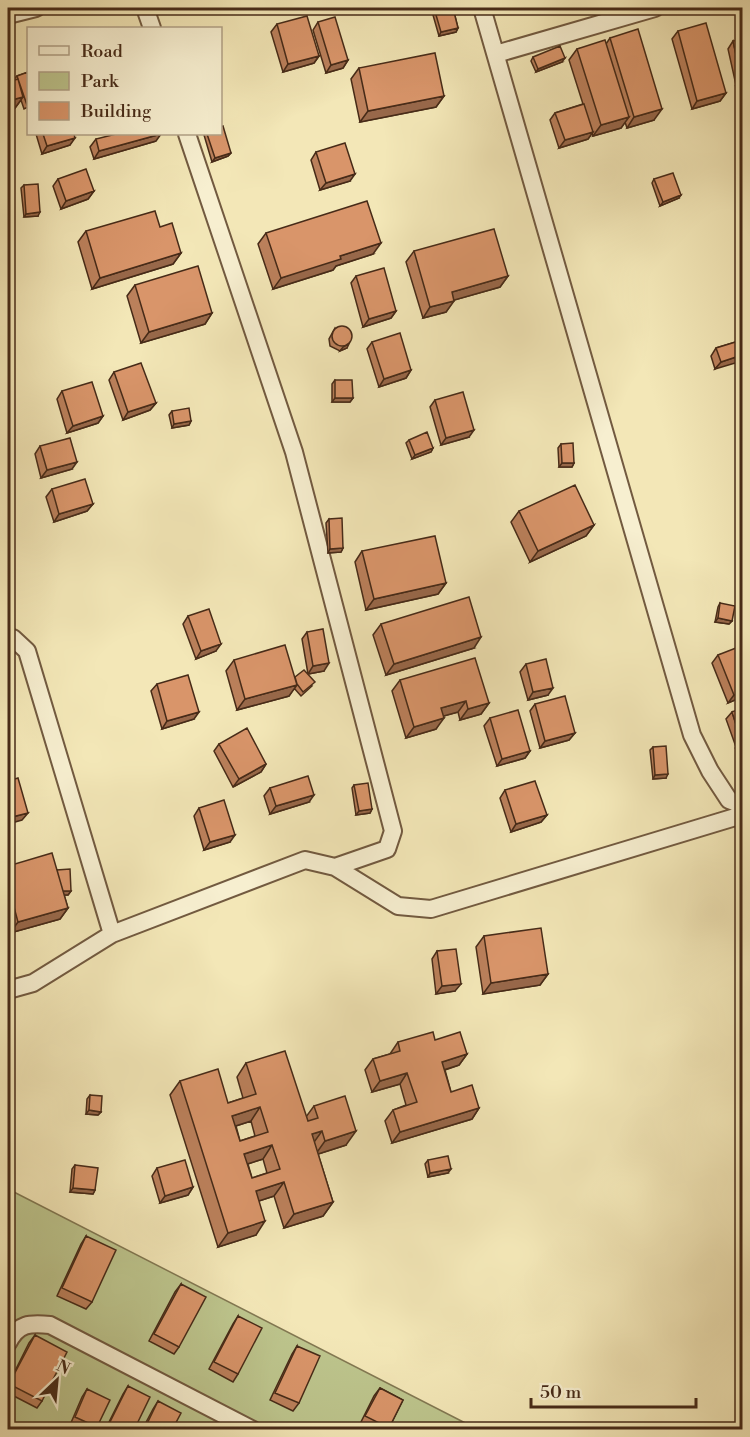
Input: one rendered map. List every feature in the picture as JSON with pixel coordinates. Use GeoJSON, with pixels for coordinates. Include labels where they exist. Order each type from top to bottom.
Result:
{"type":"FeatureCollection","features":[{"type":"Feature","properties":{"kind":"street"},"geometry":{"type":"LineString","coordinates":[[8,15],[36,8]]}},
{"type":"Feature","properties":{"kind":"street"},"geometry":{"type":"LineString","coordinates":[[145,8],[152,27]]}},
{"type":"Feature","properties":{"kind":"street"},"geometry":{"type":"LineString","coordinates":[[482,8],[692,735],[710,771],[729,800],[742,805]]}},
{"type":"Feature","properties":{"kind":"street"},"geometry":{"type":"LineString","coordinates":[[496,54],[655,8]]}},
{"type":"Feature","properties":{"kind":"street"},"geometry":{"type":"LineString","coordinates":[[187,135],[294,452],[393,831],[387,849],[335,867]]}},
{"type":"Feature","properties":{"kind":"street"},"geometry":{"type":"LineString","coordinates":[[8,637],[13,638],[27,651],[112,934]]}},
{"type":"Feature","properties":{"kind":"street"},"geometry":{"type":"LineString","coordinates":[[8,990],[33,982],[112,934],[305,860],[335,867],[398,906],[431,909],[742,815]]}},
{"type":"Feature","properties":{"kind":"street"},"geometry":{"type":"LineString","coordinates":[[8,1343],[12,1335],[28,1323],[50,1325],[253,1430]]}},
{"type":"Feature","properties":{"kind":"green space"},"geometry":{"type":"Polygon","coordinates":[[[8,1189],[477,1429],[8,1429],[8,1189]]]}},
{"type":"Feature","properties":{"kind":"building"},"geometry":{"type":"Polygon","coordinates":[[[434,8],[453,8],[458,28],[441,32],[434,8]]]}},
{"type":"Feature","properties":{"kind":"building"},"geometry":{"type":"Polygon","coordinates":[[[307,16],[319,56],[288,64],[277,24],[307,16]]]}},
{"type":"Feature","properties":{"kind":"building"},"geometry":{"type":"Polygon","coordinates":[[[335,17],[348,60],[331,65],[318,22],[335,17]]]}},
{"type":"Feature","properties":{"kind":"building"},"geometry":{"type":"Polygon","coordinates":[[[706,23],[726,93],[697,101],[678,31],[706,23]]]}},
{"type":"Feature","properties":{"kind":"building"},"geometry":{"type":"Polygon","coordinates":[[[638,29],[662,109],[634,117],[610,38],[638,29]]]}},
{"type":"Feature","properties":{"kind":"building"},"geometry":{"type":"Polygon","coordinates":[[[605,40],[629,117],[601,125],[577,49],[605,40]]]}},
{"type":"Feature","properties":{"kind":"building"},"geometry":{"type":"Polygon","coordinates":[[[742,40],[742,77],[741,77],[733,41],[742,40]]]}},
{"type":"Feature","properties":{"kind":"building"},"geometry":{"type":"Polygon","coordinates":[[[560,46],[565,58],[538,69],[533,57],[560,46]]]}},
{"type":"Feature","properties":{"kind":"building"},"geometry":{"type":"Polygon","coordinates":[[[435,53],[444,96],[368,111],[359,68],[435,53]]]}},
{"type":"Feature","properties":{"kind":"building"},"geometry":{"type":"Polygon","coordinates":[[[8,58],[14,77],[8,80],[8,58]]]}},
{"type":"Feature","properties":{"kind":"building"},"geometry":{"type":"Polygon","coordinates":[[[27,72],[27,105],[17,76],[27,72]]]}},
{"type":"Feature","properties":{"kind":"building"},"geometry":{"type":"Polygon","coordinates":[[[18,79],[23,97],[8,101],[8,82],[18,79]]]}},
{"type":"Feature","properties":{"kind":"building"},"geometry":{"type":"Polygon","coordinates":[[[584,104],[593,132],[565,140],[555,113],[584,104]]]}},
{"type":"Feature","properties":{"kind":"building"},"geometry":{"type":"Polygon","coordinates":[[[222,126],[231,153],[215,158],[207,135],[222,135],[222,126]]]}},
{"type":"Feature","properties":{"kind":"building"},"geometry":{"type":"Polygon","coordinates":[[[43,135],[74,135],[75,138],[47,146],[43,135]]]}},
{"type":"Feature","properties":{"kind":"building"},"geometry":{"type":"Polygon","coordinates":[[[112,135],[157,135],[99,151],[96,139],[112,135]]]}},
{"type":"Feature","properties":{"kind":"building"},"geometry":{"type":"Polygon","coordinates":[[[345,143],[355,174],[326,183],[316,152],[345,143]]]}},
{"type":"Feature","properties":{"kind":"building"},"geometry":{"type":"Polygon","coordinates":[[[86,169],[94,191],[66,201],[58,179],[86,169]]]}},
{"type":"Feature","properties":{"kind":"building"},"geometry":{"type":"Polygon","coordinates":[[[673,173],[681,195],[663,202],[654,179],[673,173]]]}},
{"type":"Feature","properties":{"kind":"building"},"geometry":{"type":"Polygon","coordinates":[[[38,184],[40,212],[26,214],[24,185],[38,184]]]}},
{"type":"Feature","properties":{"kind":"building"},"geometry":{"type":"Polygon","coordinates":[[[367,201],[381,243],[340,256],[341,259],[281,278],[266,233],[367,201]]]}},
{"type":"Feature","properties":{"kind":"building"},"geometry":{"type":"Polygon","coordinates":[[[155,211],[160,227],[172,223],[181,253],[100,278],[86,231],[155,211]]]}},
{"type":"Feature","properties":{"kind":"building"},"geometry":{"type":"Polygon","coordinates":[[[494,229],[508,276],[452,292],[454,301],[430,307],[414,251],[494,229]]]}},
{"type":"Feature","properties":{"kind":"building"},"geometry":{"type":"Polygon","coordinates":[[[198,266],[212,313],[149,332],[135,285],[198,266]]]}},
{"type":"Feature","properties":{"kind":"building"},"geometry":{"type":"Polygon","coordinates":[[[384,268],[396,311],[369,319],[356,276],[384,268]]]}},
{"type":"Feature","properties":{"kind":"building"},"geometry":{"type":"Polygon","coordinates":[[[342,326],[349,329],[352,336],[349,343],[342,346],[335,343],[332,336],[335,329],[342,326]]]}},
{"type":"Feature","properties":{"kind":"building"},"geometry":{"type":"Polygon","coordinates":[[[400,333],[411,370],[384,379],[372,342],[400,333]]]}},
{"type":"Feature","properties":{"kind":"building"},"geometry":{"type":"Polygon","coordinates":[[[742,340],[742,355],[721,362],[716,348],[742,340]]]}},
{"type":"Feature","properties":{"kind":"building"},"geometry":{"type":"Polygon","coordinates":[[[141,363],[156,403],[128,412],[114,372],[141,363]]]}},
{"type":"Feature","properties":{"kind":"building"},"geometry":{"type":"Polygon","coordinates":[[[335,380],[352,380],[353,398],[335,398],[335,380]]]}},
{"type":"Feature","properties":{"kind":"building"},"geometry":{"type":"Polygon","coordinates":[[[92,382],[103,416],[73,426],[62,391],[92,382]]]}},
{"type":"Feature","properties":{"kind":"building"},"geometry":{"type":"Polygon","coordinates":[[[463,392],[474,430],[446,438],[435,400],[463,392]]]}},
{"type":"Feature","properties":{"kind":"building"},"geometry":{"type":"Polygon","coordinates":[[[189,408],[191,421],[174,424],[172,411],[189,408]]]}},
{"type":"Feature","properties":{"kind":"building"},"geometry":{"type":"Polygon","coordinates":[[[427,432],[433,448],[415,455],[409,440],[427,432]]]}},
{"type":"Feature","properties":{"kind":"building"},"geometry":{"type":"Polygon","coordinates":[[[70,438],[77,462],[47,470],[40,446],[70,438]]]}},
{"type":"Feature","properties":{"kind":"building"},"geometry":{"type":"Polygon","coordinates":[[[573,443],[574,463],[562,463],[561,444],[573,443]]]}},
{"type":"Feature","properties":{"kind":"building"},"geometry":{"type":"Polygon","coordinates":[[[85,479],[93,504],[59,514],[52,489],[85,479]]]}},
{"type":"Feature","properties":{"kind":"building"},"geometry":{"type":"Polygon","coordinates":[[[575,485],[594,525],[538,551],[519,511],[575,485]]]}},
{"type":"Feature","properties":{"kind":"building"},"geometry":{"type":"Polygon","coordinates":[[[342,518],[343,548],[330,549],[329,519],[342,518]]]}},
{"type":"Feature","properties":{"kind":"building"},"geometry":{"type":"Polygon","coordinates":[[[435,536],[446,583],[374,599],[362,551],[435,536]]]}},
{"type":"Feature","properties":{"kind":"building"},"geometry":{"type":"Polygon","coordinates":[[[469,597],[481,637],[394,664],[381,624],[469,597]]]}},
{"type":"Feature","properties":{"kind":"building"},"geometry":{"type":"Polygon","coordinates":[[[720,603],[735,606],[732,621],[718,618],[720,603]]]}},
{"type":"Feature","properties":{"kind":"building"},"geometry":{"type":"Polygon","coordinates":[[[209,609],[221,644],[201,651],[188,616],[209,609]]]}},
{"type":"Feature","properties":{"kind":"building"},"geometry":{"type":"Polygon","coordinates":[[[323,629],[329,663],[313,666],[307,632],[323,629]]]}},
{"type":"Feature","properties":{"kind":"building"},"geometry":{"type":"Polygon","coordinates":[[[285,645],[297,685],[245,699],[234,660],[285,645]]]}},
{"type":"Feature","properties":{"kind":"building"},"geometry":{"type":"Polygon","coordinates":[[[741,646],[742,692],[734,695],[718,655],[741,646]]]}},
{"type":"Feature","properties":{"kind":"building"},"geometry":{"type":"Polygon","coordinates":[[[475,658],[489,703],[468,709],[466,701],[441,708],[444,718],[414,727],[400,680],[475,658]]]}},
{"type":"Feature","properties":{"kind":"building"},"geometry":{"type":"Polygon","coordinates":[[[546,659],[553,688],[533,692],[526,664],[546,659]]]}},
{"type":"Feature","properties":{"kind":"building"},"geometry":{"type":"Polygon","coordinates":[[[304,670],[315,682],[303,692],[295,677],[304,670]]]}},
{"type":"Feature","properties":{"kind":"building"},"geometry":{"type":"Polygon","coordinates":[[[188,675],[199,712],[167,721],[157,684],[188,675]]]}},
{"type":"Feature","properties":{"kind":"building"},"geometry":{"type":"Polygon","coordinates":[[[565,696],[575,733],[545,741],[535,704],[565,696]]]}},
{"type":"Feature","properties":{"kind":"building"},"geometry":{"type":"Polygon","coordinates":[[[742,708],[742,739],[741,739],[732,712],[742,708]]]}},
{"type":"Feature","properties":{"kind":"building"},"geometry":{"type":"Polygon","coordinates":[[[518,710],[530,751],[502,759],[490,718],[518,710]]]}},
{"type":"Feature","properties":{"kind":"building"},"geometry":{"type":"Polygon","coordinates":[[[247,728],[266,764],[239,779],[219,744],[247,728]]]}},
{"type":"Feature","properties":{"kind":"building"},"geometry":{"type":"Polygon","coordinates":[[[666,746],[668,774],[655,775],[653,747],[666,746]]]}},
{"type":"Feature","properties":{"kind":"building"},"geometry":{"type":"Polygon","coordinates":[[[308,776],[314,795],[276,806],[270,788],[308,776]]]}},
{"type":"Feature","properties":{"kind":"building"},"geometry":{"type":"Polygon","coordinates":[[[18,778],[28,813],[8,818],[8,781],[18,778]]]}},
{"type":"Feature","properties":{"kind":"building"},"geometry":{"type":"Polygon","coordinates":[[[535,781],[547,815],[516,824],[505,790],[535,781]]]}},
{"type":"Feature","properties":{"kind":"building"},"geometry":{"type":"Polygon","coordinates":[[[368,783],[372,809],[359,811],[354,785],[368,783]]]}},
{"type":"Feature","properties":{"kind":"building"},"geometry":{"type":"Polygon","coordinates":[[[224,800],[235,835],[210,842],[199,808],[224,800]]]}},
{"type":"Feature","properties":{"kind":"building"},"geometry":{"type":"Polygon","coordinates":[[[52,853],[68,908],[18,922],[8,885],[8,866],[52,853]]]}},
{"type":"Feature","properties":{"kind":"building"},"geometry":{"type":"Polygon","coordinates":[[[70,869],[71,891],[63,891],[57,870],[70,869]]]}},
{"type":"Feature","properties":{"kind":"building"},"geometry":{"type":"Polygon","coordinates":[[[541,928],[548,974],[491,983],[484,936],[541,928]]]}},
{"type":"Feature","properties":{"kind":"building"},"geometry":{"type":"Polygon","coordinates":[[[456,949],[461,984],[442,986],[437,951],[456,949]]]}},
{"type":"Feature","properties":{"kind":"building"},"geometry":{"type":"Polygon","coordinates":[[[433,1032],[435,1040],[460,1032],[467,1054],[442,1062],[451,1092],[472,1085],[479,1108],[400,1132],[393,1110],[417,1102],[407,1073],[380,1081],[373,1059],[400,1051],[398,1042],[433,1032]]]}},
{"type":"Feature","properties":{"kind":"building"},"geometry":{"type":"Polygon","coordinates":[[[285,1051],[308,1121],[318,1118],[314,1106],[345,1096],[356,1131],[325,1141],[322,1131],[312,1134],[333,1202],[294,1214],[284,1182],[256,1191],[265,1221],[228,1233],[180,1081],[218,1069],[228,1103],[256,1094],[246,1063],[285,1051]],[[260,1107],[232,1116],[240,1141],[268,1132],[260,1107]],[[272,1145],[244,1154],[252,1178],[280,1169],[272,1145]]]}},
{"type":"Feature","properties":{"kind":"building"},"geometry":{"type":"Polygon","coordinates":[[[90,1095],[102,1096],[101,1112],[89,1110],[90,1095]]]}},
{"type":"Feature","properties":{"kind":"building"},"geometry":{"type":"Polygon","coordinates":[[[448,1156],[451,1169],[430,1173],[428,1160],[448,1156]]]}},
{"type":"Feature","properties":{"kind":"building"},"geometry":{"type":"Polygon","coordinates":[[[185,1160],[193,1187],[165,1196],[157,1168],[185,1160]]]}},
{"type":"Feature","properties":{"kind":"building"},"geometry":{"type":"Polygon","coordinates":[[[75,1165],[98,1168],[95,1190],[73,1188],[75,1165]]]}},
{"type":"Feature","properties":{"kind":"building"},"geometry":{"type":"Polygon","coordinates":[[[86,1236],[116,1250],[92,1302],[62,1288],[86,1236]]]}},
{"type":"Feature","properties":{"kind":"building"},"geometry":{"type":"Polygon","coordinates":[[[181,1284],[206,1297],[179,1347],[154,1334],[181,1284]]]}},
{"type":"Feature","properties":{"kind":"building"},"geometry":{"type":"Polygon","coordinates":[[[238,1316],[262,1328],[238,1374],[214,1362],[238,1316]]]}},
{"type":"Feature","properties":{"kind":"building"},"geometry":{"type":"Polygon","coordinates":[[[35,1335],[67,1352],[42,1401],[9,1384],[35,1335]]]}},
{"type":"Feature","properties":{"kind":"building"},"geometry":{"type":"Polygon","coordinates":[[[297,1346],[320,1356],[299,1403],[275,1393],[297,1346]]]}},
{"type":"Feature","properties":{"kind":"building"},"geometry":{"type":"Polygon","coordinates":[[[128,1386],[150,1397],[134,1430],[106,1430],[128,1386]]]}},
{"type":"Feature","properties":{"kind":"building"},"geometry":{"type":"Polygon","coordinates":[[[380,1388],[403,1400],[389,1428],[365,1416],[380,1388]]]}},
{"type":"Feature","properties":{"kind":"building"},"geometry":{"type":"Polygon","coordinates":[[[87,1389],[110,1400],[97,1427],[75,1417],[87,1389]]]}},
{"type":"Feature","properties":{"kind":"building"},"geometry":{"type":"Polygon","coordinates":[[[158,1401],[181,1413],[172,1430],[144,1430],[158,1401]]]}},
{"type":"Feature","properties":{"kind":"building"},"geometry":{"type":"Polygon","coordinates":[[[70,1423],[82,1430],[67,1430],[70,1423]]]}}]}
